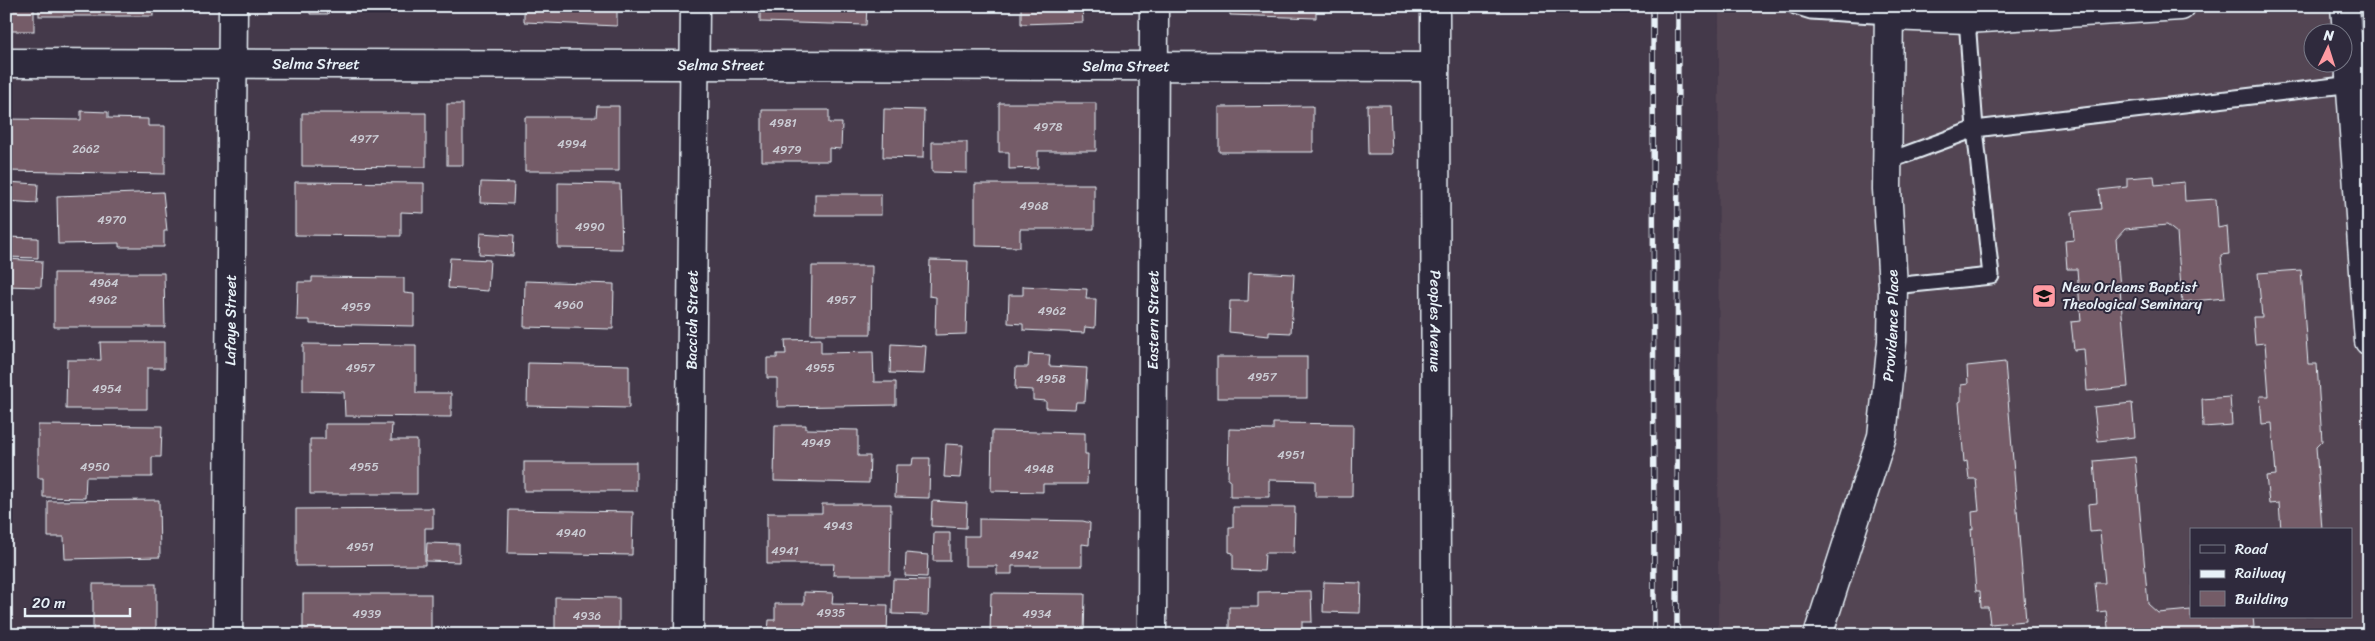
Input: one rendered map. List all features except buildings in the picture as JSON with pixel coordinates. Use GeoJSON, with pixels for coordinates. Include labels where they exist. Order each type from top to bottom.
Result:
{"type":"FeatureCollection","features":[{"type":"Feature","properties":{"kind":"street","name":"Lafaye Street"},"geometry":{"type":"LineString","coordinates":[[228,635],[233,6]]}},
{"type":"Feature","properties":{"kind":"street","name":"Baccich Street"},"geometry":{"type":"LineString","coordinates":[[690,635],[695,6]]}},
{"type":"Feature","properties":{"kind":"street","name":"Eastern Street"},"geometry":{"type":"LineString","coordinates":[[1152,635],[1154,6]]}},
{"type":"Feature","properties":{"kind":"street","name":"Peoples Avenue"},"geometry":{"type":"LineString","coordinates":[[1435,6],[1436,635]]}},
{"type":"Feature","properties":{"kind":"street"},"geometry":{"type":"LineString","coordinates":[[1889,11],[1967,19],[2181,6]]}},
{"type":"Feature","properties":{"kind":"street"},"geometry":{"type":"LineString","coordinates":[[2345,6],[2359,83],[2369,341]]}},
{"type":"Feature","properties":{"kind":"street","name":"Providence Place"},"geometry":{"type":"LineString","coordinates":[[1818,635],[1882,436],[1892,340],[1893,286],[1887,189],[1889,11]]}},
{"type":"Feature","properties":{"kind":"street","name":"Selma Street"},"geometry":{"type":"LineString","coordinates":[[6,63],[1436,67]]}},
{"type":"Feature","properties":{"kind":"lane"},"geometry":{"type":"LineString","coordinates":[[1795,6],[1811,11],[1889,11]]}},
{"type":"Feature","properties":{"kind":"lane"},"geometry":{"type":"LineString","coordinates":[[1893,286],[1991,276],[1967,19]]}},
{"type":"Feature","properties":{"kind":"lane"},"geometry":{"type":"LineString","coordinates":[[1888,161],[1976,129],[2359,83]]}},
{"type":"Feature","properties":{"kind":"shaded area","name":"New Orleans Baptist Theological Seminary"},"geometry":{"type":"Polygon","coordinates":[[[1719,6],[2369,6],[2369,635],[1718,635],[1719,6]]]}},
{"type":"Feature","properties":{"kind":"railway"},"geometry":{"type":"LineString","coordinates":[[1653,6],[1654,635]]}},
{"type":"Feature","properties":{"kind":"railway"},"geometry":{"type":"LineString","coordinates":[[1677,635],[1678,6]]}},
{"type":"Feature","properties":{"kind":"place","name":"New Orleans Baptist Theological Seminary"},"geometry":{"type":"Point","coordinates":[2044,296]}}]}
